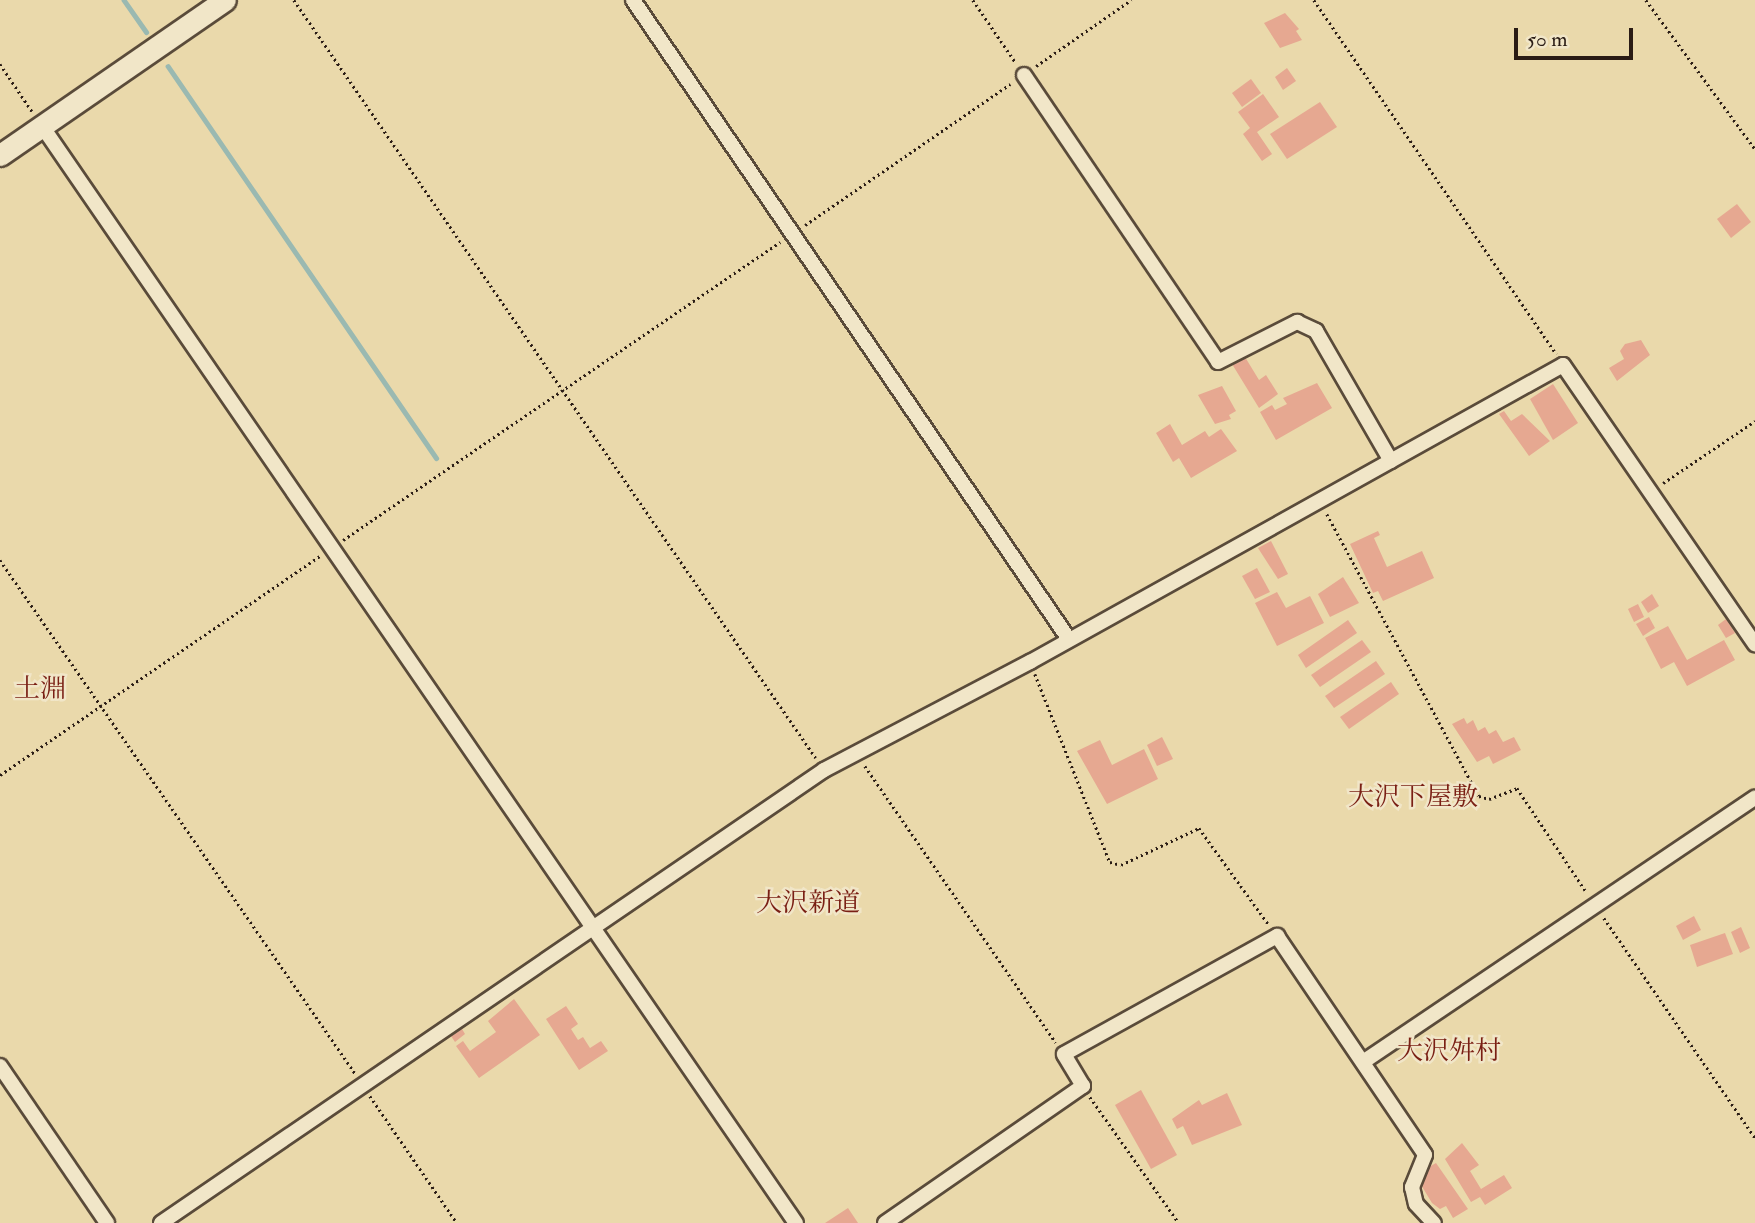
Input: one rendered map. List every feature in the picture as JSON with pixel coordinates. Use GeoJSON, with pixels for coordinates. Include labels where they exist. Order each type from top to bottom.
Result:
{"type":"FeatureCollection","features":[{"type":"Feature","properties":{"kind":"street"},"geometry":{"type":"LineString","coordinates":[[0,155],[225,0]]}},
{"type":"Feature","properties":{"kind":"street"},"geometry":{"type":"LineString","coordinates":[[633,0],[1068,638]]}},
{"type":"Feature","properties":{"kind":"street"},"geometry":{"type":"LineString","coordinates":[[1024,75],[1218,362],[1297,323],[1316,331],[1391,461]]}},
{"type":"Feature","properties":{"kind":"street"},"geometry":{"type":"LineString","coordinates":[[42,126],[796,1223]]}},
{"type":"Feature","properties":{"kind":"street"},"geometry":{"type":"LineString","coordinates":[[160,1223],[855,751],[1030,662],[1068,638],[1563,365],[1755,644]]}},
{"type":"Feature","properties":{"kind":"street"},"geometry":{"type":"LineString","coordinates":[[1363,1062],[1755,798]]}},
{"type":"Feature","properties":{"kind":"street"},"geometry":{"type":"LineString","coordinates":[[885,1223],[1083,1086],[1064,1054],[1277,936],[1425,1155],[1412,1187],[1416,1204],[1434,1223]]}},
{"type":"Feature","properties":{"kind":"street"},"geometry":{"type":"LineString","coordinates":[[0,1066],[107,1223]]}},
{"type":"Feature","properties":{"kind":"path"},"geometry":{"type":"LineString","coordinates":[[294,0],[824,770]]}},
{"type":"Feature","properties":{"kind":"path"},"geometry":{"type":"LineString","coordinates":[[972,0],[1024,75]]}},
{"type":"Feature","properties":{"kind":"path"},"geometry":{"type":"LineString","coordinates":[[0,775],[1131,0]]}},
{"type":"Feature","properties":{"kind":"path"},"geometry":{"type":"LineString","coordinates":[[1314,0],[1563,365]]}},
{"type":"Feature","properties":{"kind":"path"},"geometry":{"type":"LineString","coordinates":[[1646,0],[1755,149]]}},
{"type":"Feature","properties":{"kind":"path"},"geometry":{"type":"LineString","coordinates":[[0,64],[42,126]]}},
{"type":"Feature","properties":{"kind":"path"},"geometry":{"type":"LineString","coordinates":[[1651,491],[1755,421]]}},
{"type":"Feature","properties":{"kind":"path"},"geometry":{"type":"LineString","coordinates":[[1319,500],[1479,796],[1489,799],[1517,788],[1755,1138]]}},
{"type":"Feature","properties":{"kind":"path"},"geometry":{"type":"LineString","coordinates":[[0,560],[457,1223]]}},
{"type":"Feature","properties":{"kind":"path"},"geometry":{"type":"LineString","coordinates":[[1030,662],[1110,862],[1121,866],[1199,828],[1277,936]]}},
{"type":"Feature","properties":{"kind":"path"},"geometry":{"type":"LineString","coordinates":[[855,751],[1064,1054]]}},
{"type":"Feature","properties":{"kind":"path"},"geometry":{"type":"LineString","coordinates":[[1083,1086],[1179,1223]]}},
{"type":"Feature","properties":{"kind":"building"},"geometry":{"type":"Polygon","coordinates":[[[1285,13],[1299,29],[1296,31],[1302,40],[1280,48],[1264,23],[1285,13]]]}},
{"type":"Feature","properties":{"kind":"building"},"geometry":{"type":"Polygon","coordinates":[[[1287,68],[1296,81],[1283,90],[1275,77],[1287,68]]]}},
{"type":"Feature","properties":{"kind":"building"},"geometry":{"type":"Polygon","coordinates":[[[1251,79],[1261,93],[1242,107],[1232,93],[1251,79]]]}},
{"type":"Feature","properties":{"kind":"building"},"geometry":{"type":"Polygon","coordinates":[[[1263,94],[1279,117],[1257,132],[1272,154],[1262,161],[1243,134],[1250,128],[1238,112],[1263,94]]]}},
{"type":"Feature","properties":{"kind":"building"},"geometry":{"type":"Polygon","coordinates":[[[1320,102],[1337,127],[1287,159],[1270,134],[1320,102]]]}},
{"type":"Feature","properties":{"kind":"building"},"geometry":{"type":"Polygon","coordinates":[[[1737,204],[1751,222],[1731,238],[1717,219],[1737,204]]]}},
{"type":"Feature","properties":{"kind":"building"},"geometry":{"type":"Polygon","coordinates":[[[1641,340],[1650,355],[1617,381],[1609,368],[1624,359],[1620,351],[1625,344],[1641,340]]]}},
{"type":"Feature","properties":{"kind":"building"},"geometry":{"type":"Polygon","coordinates":[[[1245,357],[1259,380],[1266,375],[1278,394],[1259,408],[1232,364],[1245,357]]]}},
{"type":"Feature","properties":{"kind":"building"},"geometry":{"type":"Polygon","coordinates":[[[1317,383],[1332,408],[1276,440],[1260,412],[1272,405],[1275,410],[1287,404],[1283,398],[1317,383]]]}},
{"type":"Feature","properties":{"kind":"building"},"geometry":{"type":"Polygon","coordinates":[[[1553,384],[1578,423],[1553,440],[1530,399],[1553,384]]]}},
{"type":"Feature","properties":{"kind":"building"},"geometry":{"type":"Polygon","coordinates":[[[1222,386],[1236,411],[1229,415],[1231,419],[1215,424],[1198,395],[1222,386]]]}},
{"type":"Feature","properties":{"kind":"building"},"geometry":{"type":"Polygon","coordinates":[[[1504,411],[1511,421],[1522,414],[1550,441],[1529,456],[1499,414],[1504,411]]]}},
{"type":"Feature","properties":{"kind":"building"},"geometry":{"type":"Polygon","coordinates":[[[1170,424],[1182,445],[1205,431],[1209,437],[1221,429],[1237,451],[1191,478],[1179,458],[1173,462],[1156,433],[1170,424]]]}},
{"type":"Feature","properties":{"kind":"building"},"geometry":{"type":"Polygon","coordinates":[[[1378,531],[1380,535],[1374,538],[1387,567],[1422,551],[1434,578],[1383,601],[1378,591],[1373,593],[1350,544],[1378,531]]]}},
{"type":"Feature","properties":{"kind":"building"},"geometry":{"type":"Polygon","coordinates":[[[1271,541],[1288,574],[1278,579],[1258,548],[1271,541]]]}},
{"type":"Feature","properties":{"kind":"building"},"geometry":{"type":"Polygon","coordinates":[[[1257,568],[1270,592],[1255,599],[1242,576],[1257,568]]]}},
{"type":"Feature","properties":{"kind":"building"},"geometry":{"type":"Polygon","coordinates":[[[1343,577],[1359,603],[1330,617],[1318,594],[1343,577]]]}},
{"type":"Feature","properties":{"kind":"building"},"geometry":{"type":"Polygon","coordinates":[[[1277,592],[1286,608],[1310,596],[1324,623],[1277,646],[1255,603],[1277,592]]]}},
{"type":"Feature","properties":{"kind":"building"},"geometry":{"type":"Polygon","coordinates":[[[1652,594],[1659,606],[1648,613],[1641,602],[1652,594]]]}},
{"type":"Feature","properties":{"kind":"building"},"geometry":{"type":"Polygon","coordinates":[[[1638,604],[1644,617],[1634,622],[1628,609],[1638,604]]]}},
{"type":"Feature","properties":{"kind":"building"},"geometry":{"type":"Polygon","coordinates":[[[1649,617],[1655,628],[1643,636],[1636,624],[1649,617]]]}},
{"type":"Feature","properties":{"kind":"building"},"geometry":{"type":"Polygon","coordinates":[[[1726,619],[1735,633],[1726,638],[1718,625],[1726,619]]]}},
{"type":"Feature","properties":{"kind":"building"},"geometry":{"type":"Polygon","coordinates":[[[1348,620],[1357,633],[1306,668],[1298,655],[1348,620]]]}},
{"type":"Feature","properties":{"kind":"building"},"geometry":{"type":"Polygon","coordinates":[[[1668,626],[1687,660],[1724,640],[1735,660],[1687,686],[1674,662],[1661,669],[1645,638],[1668,626]]]}},
{"type":"Feature","properties":{"kind":"building"},"geometry":{"type":"Polygon","coordinates":[[[1362,640],[1371,652],[1320,687],[1311,675],[1362,640]]]}},
{"type":"Feature","properties":{"kind":"building"},"geometry":{"type":"Polygon","coordinates":[[[1376,661],[1385,674],[1334,708],[1325,696],[1376,661]]]}},
{"type":"Feature","properties":{"kind":"building"},"geometry":{"type":"Polygon","coordinates":[[[1391,682],[1399,694],[1349,729],[1340,717],[1391,682]]]}},
{"type":"Feature","properties":{"kind":"building"},"geometry":{"type":"Polygon","coordinates":[[[1464,718],[1467,724],[1473,720],[1478,731],[1485,727],[1489,734],[1496,730],[1503,742],[1514,737],[1521,750],[1493,764],[1489,756],[1477,762],[1452,724],[1464,718]]]}},
{"type":"Feature","properties":{"kind":"building"},"geometry":{"type":"Polygon","coordinates":[[[1162,737],[1173,759],[1157,766],[1147,745],[1162,737]]]}},
{"type":"Feature","properties":{"kind":"building"},"geometry":{"type":"Polygon","coordinates":[[[1100,740],[1112,765],[1144,749],[1158,779],[1107,804],[1077,751],[1100,740]]]}},
{"type":"Feature","properties":{"kind":"building"},"geometry":{"type":"Polygon","coordinates":[[[1694,916],[1701,930],[1683,940],[1676,926],[1694,916]]]}},
{"type":"Feature","properties":{"kind":"building"},"geometry":{"type":"Polygon","coordinates":[[[1741,927],[1750,948],[1740,953],[1731,932],[1741,927]]]}},
{"type":"Feature","properties":{"kind":"building"},"geometry":{"type":"Polygon","coordinates":[[[1725,933],[1733,954],[1697,967],[1690,945],[1725,933]]]}},
{"type":"Feature","properties":{"kind":"building"},"geometry":{"type":"Polygon","coordinates":[[[514,999],[540,1035],[479,1078],[456,1046],[463,1041],[470,1051],[496,1032],[488,1021],[514,999]]]}},
{"type":"Feature","properties":{"kind":"building"},"geometry":{"type":"Polygon","coordinates":[[[566,1006],[578,1024],[571,1029],[578,1040],[583,1037],[590,1048],[601,1041],[608,1051],[579,1070],[546,1019],[566,1006]]]}},
{"type":"Feature","properties":{"kind":"building"},"geometry":{"type":"Polygon","coordinates":[[[462,1029],[465,1034],[455,1042],[451,1036],[462,1029]]]}},
{"type":"Feature","properties":{"kind":"building"},"geometry":{"type":"Polygon","coordinates":[[[1141,1090],[1177,1155],[1151,1169],[1115,1105],[1141,1090]]]}},
{"type":"Feature","properties":{"kind":"building"},"geometry":{"type":"Polygon","coordinates":[[[1227,1093],[1242,1125],[1192,1145],[1183,1126],[1177,1129],[1172,1119],[1199,1100],[1202,1105],[1227,1093]]]}},
{"type":"Feature","properties":{"kind":"building"},"geometry":{"type":"Polygon","coordinates":[[[1462,1143],[1479,1165],[1470,1171],[1481,1189],[1504,1175],[1512,1188],[1485,1205],[1480,1197],[1471,1202],[1445,1159],[1462,1143]]]}},
{"type":"Feature","properties":{"kind":"building"},"geometry":{"type":"Polygon","coordinates":[[[1436,1163],[1468,1209],[1453,1218],[1446,1206],[1440,1209],[1432,1203],[1415,1175],[1436,1163]]]}},
{"type":"Feature","properties":{"kind":"building"},"geometry":{"type":"Polygon","coordinates":[[[848,1208],[858,1223],[825,1223],[848,1208]]]}},
{"type":"Feature","properties":{"kind":"waterway"},"geometry":{"type":"LineString","coordinates":[[124,0],[146,32]]}},
{"type":"Feature","properties":{"kind":"waterway"},"geometry":{"type":"LineString","coordinates":[[168,66],[436,458]]}},
{"type":"Feature","properties":{"kind":"district","name":"土淵"},"geometry":{"type":"Point","coordinates":[40,690]}},
{"type":"Feature","properties":{"kind":"district","name":"大沢下屋敷"},"geometry":{"type":"Point","coordinates":[1413,798]}},
{"type":"Feature","properties":{"kind":"district","name":"大沢新道"},"geometry":{"type":"Point","coordinates":[808,904]}},
{"type":"Feature","properties":{"kind":"district","name":"大沢舛村"},"geometry":{"type":"Point","coordinates":[1449,1052]}}]}
